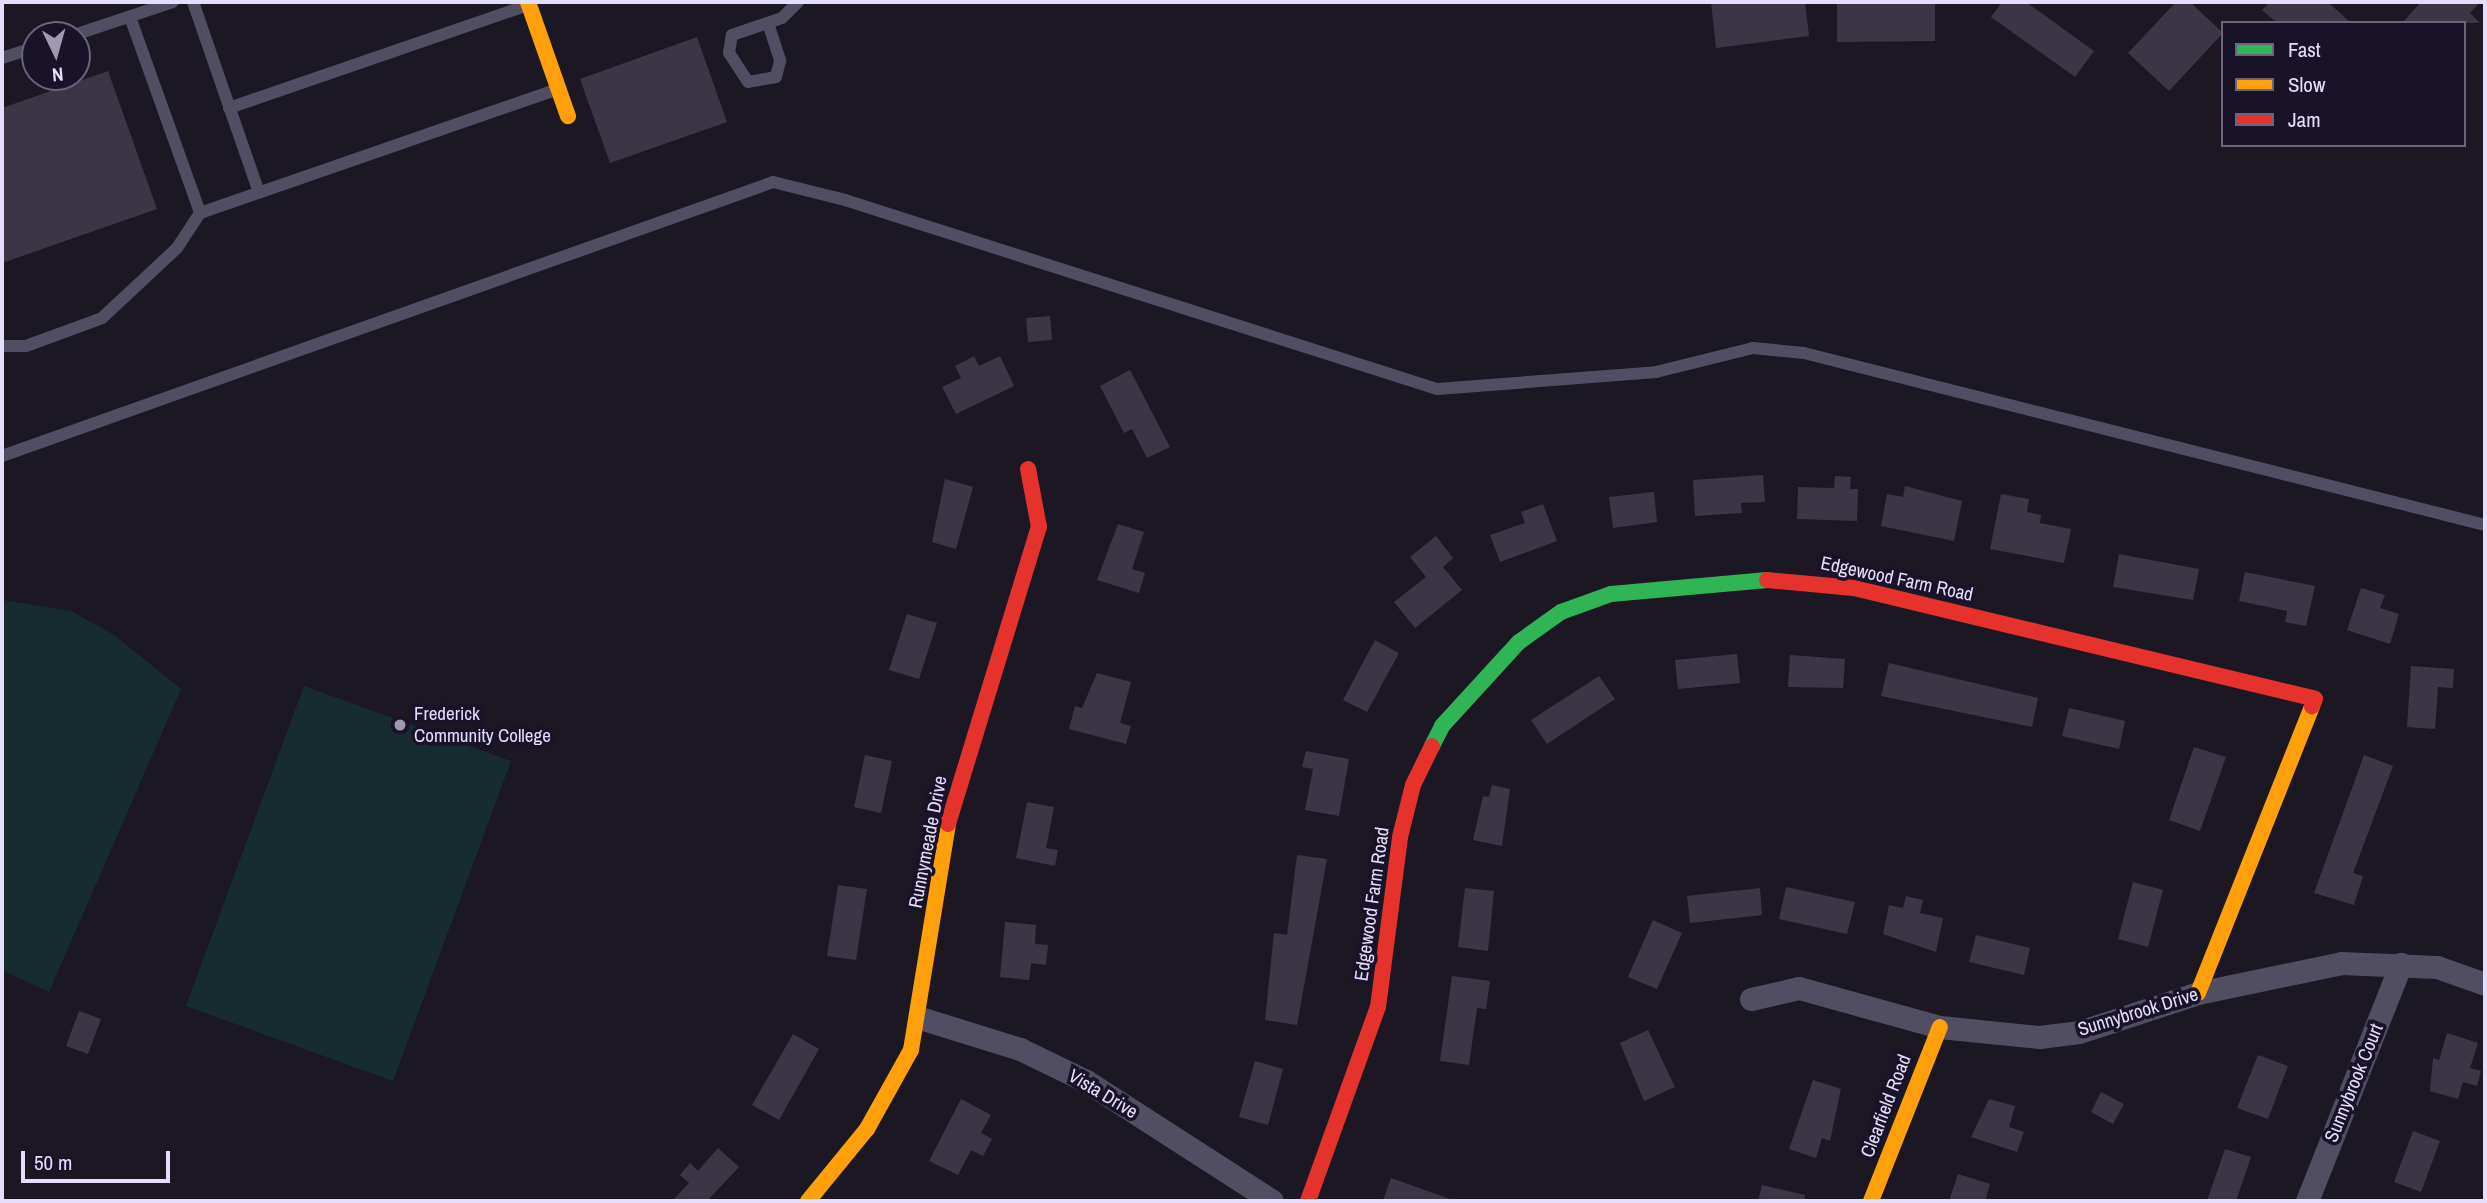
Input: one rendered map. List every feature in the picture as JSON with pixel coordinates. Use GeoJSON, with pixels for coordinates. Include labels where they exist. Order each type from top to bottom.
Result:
{"type":"FeatureCollection","features":[{"type":"Feature","properties":{"kind":"street"},"geometry":{"type":"LineString","coordinates":[[528,3],[568,116]]}},
{"type":"Feature","properties":{"kind":"street","name":"Runnymeade Drive"},"geometry":{"type":"LineString","coordinates":[[808,1201],[867,1129],[911,1050],[920,1018],[948,825],[1039,527],[1028,469]]}},
{"type":"Feature","properties":{"kind":"street","name":"Edgewood Farm Road"},"geometry":{"type":"LineString","coordinates":[[1308,1201],[1354,1086],[1378,1007],[1392,929],[1400,837],[1413,785],[1442,726],[1519,642],[1562,612],[1611,594],[1704,582],[1787,579],[1854,588],[2315,699],[2198,993]]}},
{"type":"Feature","properties":{"kind":"street","name":"Sunnybrook Drive"},"geometry":{"type":"LineString","coordinates":[[1751,999],[1799,988],[1940,1027],[2002,1037],[2065,1034],[2198,993],[2341,963],[2437,967],[2485,984]]}},
{"type":"Feature","properties":{"kind":"street","name":"Sunnybrook Court"},"geometry":{"type":"LineString","coordinates":[[2306,1201],[2401,964]]}},
{"type":"Feature","properties":{"kind":"street","name":"Vista Drive"},"geometry":{"type":"LineString","coordinates":[[920,1018],[1020,1049],[1086,1081],[1272,1201]]}},
{"type":"Feature","properties":{"kind":"street","name":"Clearfield Road"},"geometry":{"type":"LineString","coordinates":[[1871,1201],[1940,1027]]}},
{"type":"Feature","properties":{"kind":"lane"},"geometry":{"type":"LineString","coordinates":[[91,30],[173,2]]}},
{"type":"Feature","properties":{"kind":"lane"},"geometry":{"type":"LineString","coordinates":[[193,2],[259,193]]}},
{"type":"Feature","properties":{"kind":"lane"},"geometry":{"type":"LineString","coordinates":[[768,23],[780,61],[776,77],[748,82],[729,53],[732,35],[768,23],[798,2]]}},
{"type":"Feature","properties":{"kind":"lane"},"geometry":{"type":"LineString","coordinates":[[229,108],[528,3]]}},
{"type":"Feature","properties":{"kind":"lane"},"geometry":{"type":"LineString","coordinates":[[130,17],[200,213]]}},
{"type":"Feature","properties":{"kind":"lane"},"geometry":{"type":"LineString","coordinates":[[2,58],[21,52]]}},
{"type":"Feature","properties":{"kind":"lane"},"geometry":{"type":"LineString","coordinates":[[2,346],[26,346],[102,318],[177,248],[200,213],[559,89]]}},
{"type":"Feature","properties":{"kind":"lane"},"geometry":{"type":"LineString","coordinates":[[2,456],[773,183],[845,200],[1437,388],[1656,372],[1753,348],[1804,353],[2485,525]]}},
{"type":"Feature","properties":{"kind":"green space"},"geometry":{"type":"Polygon","coordinates":[[[2,600],[71,611],[114,635],[181,689],[49,992],[2,970],[2,600]]]}},
{"type":"Feature","properties":{"kind":"green space"},"geometry":{"type":"Polygon","coordinates":[[[304,686],[511,761],[393,1081],[186,1006],[304,686]]]}},
{"type":"Feature","properties":{"kind":"building"},"geometry":{"type":"Polygon","coordinates":[[[1711,2],[1805,2],[1809,36],[1716,48],[1711,2]]]}},
{"type":"Feature","properties":{"kind":"building"},"geometry":{"type":"Polygon","coordinates":[[[1837,2],[1935,2],[1935,41],[1837,42],[1837,2]]]}},
{"type":"Feature","properties":{"kind":"building"},"geometry":{"type":"Polygon","coordinates":[[[2002,2],[2026,2],[2094,51],[2075,77],[1991,17],[2002,2]]]}},
{"type":"Feature","properties":{"kind":"building"},"geometry":{"type":"Polygon","coordinates":[[[2176,2],[2190,2],[2221,31],[2221,35],[2169,91],[2128,53],[2176,2]]]}},
{"type":"Feature","properties":{"kind":"building"},"geometry":{"type":"Polygon","coordinates":[[[2270,2],[2328,2],[2349,21],[2275,21],[2262,10],[2270,2]]]}},
{"type":"Feature","properties":{"kind":"building"},"geometry":{"type":"Polygon","coordinates":[[[2421,2],[2480,2],[2470,13],[2480,23],[2404,21],[2421,2]]]}},
{"type":"Feature","properties":{"kind":"building"},"geometry":{"type":"Polygon","coordinates":[[[697,37],[727,122],[610,163],[580,79],[697,37]]]}},
{"type":"Feature","properties":{"kind":"building"},"geometry":{"type":"Polygon","coordinates":[[[108,71],[157,209],[2,263],[2,108],[51,91],[91,91],[91,77],[108,71]]]}},
{"type":"Feature","properties":{"kind":"building"},"geometry":{"type":"Polygon","coordinates":[[[1050,316],[1052,340],[1028,342],[1026,318],[1050,316]]]}},
{"type":"Feature","properties":{"kind":"building"},"geometry":{"type":"Polygon","coordinates":[[[974,356],[979,366],[1000,356],[1014,386],[956,414],[942,387],[961,378],[955,366],[974,356]]]}},
{"type":"Feature","properties":{"kind":"building"},"geometry":{"type":"Polygon","coordinates":[[[1130,370],[1170,447],[1147,458],[1132,429],[1124,433],[1100,386],[1130,370]]]}},
{"type":"Feature","properties":{"kind":"building"},"geometry":{"type":"Polygon","coordinates":[[[1763,475],[1765,502],[1741,503],[1742,513],[1695,516],[1693,480],[1763,475]]]}},
{"type":"Feature","properties":{"kind":"building"},"geometry":{"type":"Polygon","coordinates":[[[1835,476],[1851,477],[1850,489],[1858,489],[1857,521],[1797,519],[1798,487],[1834,488],[1835,476]]]}},
{"type":"Feature","properties":{"kind":"building"},"geometry":{"type":"Polygon","coordinates":[[[945,479],[973,487],[956,549],[932,542],[945,479]]]}},
{"type":"Feature","properties":{"kind":"building"},"geometry":{"type":"Polygon","coordinates":[[[1905,486],[1962,501],[1954,541],[1881,526],[1887,494],[1903,497],[1905,486]]]}},
{"type":"Feature","properties":{"kind":"building"},"geometry":{"type":"Polygon","coordinates":[[[1654,492],[1657,522],[1613,528],[1609,497],[1654,492]]]}},
{"type":"Feature","properties":{"kind":"building"},"geometry":{"type":"Polygon","coordinates":[[[2001,494],[2029,499],[2027,512],[2041,515],[2040,523],[2071,529],[2064,563],[1990,549],[2001,494]]]}},
{"type":"Feature","properties":{"kind":"building"},"geometry":{"type":"Polygon","coordinates":[[[1543,504],[1557,541],[1500,562],[1490,535],[1525,523],[1521,512],[1543,504]]]}},
{"type":"Feature","properties":{"kind":"building"},"geometry":{"type":"Polygon","coordinates":[[[1118,524],[1144,532],[1132,569],[1145,573],[1139,593],[1097,580],[1118,524]]]}},
{"type":"Feature","properties":{"kind":"building"},"geometry":{"type":"Polygon","coordinates":[[[1436,536],[1453,558],[1443,567],[1462,590],[1415,628],[1394,602],[1426,577],[1410,557],[1436,536]]]}},
{"type":"Feature","properties":{"kind":"building"},"geometry":{"type":"Polygon","coordinates":[[[2119,554],[2199,569],[2193,600],[2113,587],[2119,554]]]}},
{"type":"Feature","properties":{"kind":"building"},"geometry":{"type":"Polygon","coordinates":[[[2245,572],[2315,586],[2306,626],[2285,622],[2287,611],[2239,601],[2245,572]]]}},
{"type":"Feature","properties":{"kind":"building"},"geometry":{"type":"Polygon","coordinates":[[[2361,588],[2385,595],[2380,608],[2399,614],[2390,644],[2347,630],[2361,588]]]}},
{"type":"Feature","properties":{"kind":"building"},"geometry":{"type":"Polygon","coordinates":[[[907,614],[937,623],[919,679],[889,670],[907,614]]]}},
{"type":"Feature","properties":{"kind":"building"},"geometry":{"type":"Polygon","coordinates":[[[1375,640],[1399,653],[1367,712],[1343,700],[1375,640]]]}},
{"type":"Feature","properties":{"kind":"building"},"geometry":{"type":"Polygon","coordinates":[[[1737,654],[1740,683],[1678,689],[1675,660],[1737,654]]]}},
{"type":"Feature","properties":{"kind":"building"},"geometry":{"type":"Polygon","coordinates":[[[1790,655],[1845,659],[1843,688],[1788,687],[1790,655]]]}},
{"type":"Feature","properties":{"kind":"building"},"geometry":{"type":"Polygon","coordinates":[[[1889,663],[2038,698],[2032,727],[1881,696],[1889,663]]]}},
{"type":"Feature","properties":{"kind":"building"},"geometry":{"type":"Polygon","coordinates":[[[2411,666],[2454,669],[2453,688],[2438,687],[2435,729],[2407,727],[2411,666]]]}},
{"type":"Feature","properties":{"kind":"building"},"geometry":{"type":"Polygon","coordinates":[[[1097,673],[1131,682],[1120,723],[1131,726],[1126,744],[1069,729],[1075,706],[1082,708],[1097,673]]]}},
{"type":"Feature","properties":{"kind":"building"},"geometry":{"type":"Polygon","coordinates":[[[1599,676],[1615,699],[1547,744],[1531,720],[1599,676]]]}},
{"type":"Feature","properties":{"kind":"building"},"geometry":{"type":"Polygon","coordinates":[[[2069,708],[2125,721],[2119,749],[2062,736],[2069,708]]]}},
{"type":"Feature","properties":{"kind":"building"},"geometry":{"type":"Polygon","coordinates":[[[2194,747],[2226,757],[2200,831],[2169,820],[2194,747]]]}},
{"type":"Feature","properties":{"kind":"building"},"geometry":{"type":"Polygon","coordinates":[[[1306,751],[1349,759],[1339,816],[1305,810],[1313,769],[1302,767],[1306,751]]]}},
{"type":"Feature","properties":{"kind":"building"},"geometry":{"type":"Polygon","coordinates":[[[865,755],[892,761],[881,813],[854,807],[865,755]]]}},
{"type":"Feature","properties":{"kind":"building"},"geometry":{"type":"Polygon","coordinates":[[[2364,755],[2393,766],[2353,873],[2363,876],[2354,905],[2314,893],[2364,755]]]}},
{"type":"Feature","properties":{"kind":"building"},"geometry":{"type":"Polygon","coordinates":[[[1492,785],[1510,789],[1502,846],[1473,840],[1483,796],[1489,797],[1492,785]]]}},
{"type":"Feature","properties":{"kind":"building"},"geometry":{"type":"Polygon","coordinates":[[[1027,802],[1054,807],[1046,848],[1058,850],[1055,866],[1016,858],[1027,802]]]}},
{"type":"Feature","properties":{"kind":"building"},"geometry":{"type":"Polygon","coordinates":[[[1297,855],[1327,859],[1297,1025],[1265,1020],[1274,933],[1287,935],[1297,855]]]}},
{"type":"Feature","properties":{"kind":"building"},"geometry":{"type":"Polygon","coordinates":[[[2133,882],[2163,890],[2148,947],[2118,939],[2133,882]]]}},
{"type":"Feature","properties":{"kind":"building"},"geometry":{"type":"Polygon","coordinates":[[[838,885],[867,889],[856,960],[827,956],[838,885]]]}},
{"type":"Feature","properties":{"kind":"building"},"geometry":{"type":"Polygon","coordinates":[[[1786,887],[1855,902],[1847,934],[1779,919],[1786,887]]]}},
{"type":"Feature","properties":{"kind":"building"},"geometry":{"type":"Polygon","coordinates":[[[1465,888],[1494,891],[1488,951],[1458,947],[1465,888]]]}},
{"type":"Feature","properties":{"kind":"building"},"geometry":{"type":"Polygon","coordinates":[[[1760,888],[1762,915],[1690,923],[1687,896],[1760,888]]]}},
{"type":"Feature","properties":{"kind":"building"},"geometry":{"type":"Polygon","coordinates":[[[1906,896],[1923,900],[1920,913],[1943,918],[1936,952],[1883,934],[1889,905],[1903,908],[1906,896]]]}},
{"type":"Feature","properties":{"kind":"building"},"geometry":{"type":"Polygon","coordinates":[[[1653,920],[1682,933],[1657,989],[1628,977],[1653,920]]]}},
{"type":"Feature","properties":{"kind":"building"},"geometry":{"type":"Polygon","coordinates":[[[1005,922],[1036,925],[1035,944],[1048,945],[1046,965],[1031,963],[1029,980],[1000,977],[1005,922]]]}},
{"type":"Feature","properties":{"kind":"building"},"geometry":{"type":"Polygon","coordinates":[[[1976,935],[2030,948],[2024,975],[1969,962],[1976,935]]]}},
{"type":"Feature","properties":{"kind":"building"},"geometry":{"type":"Polygon","coordinates":[[[1452,976],[1490,981],[1486,1009],[1477,1008],[1469,1065],[1440,1061],[1452,976]]]}},
{"type":"Feature","properties":{"kind":"building"},"geometry":{"type":"Polygon","coordinates":[[[79,1011],[101,1019],[88,1054],[66,1046],[79,1011]]]}},
{"type":"Feature","properties":{"kind":"building"},"geometry":{"type":"Polygon","coordinates":[[[1648,1030],[1675,1087],[1644,1101],[1620,1043],[1648,1030]]]}},
{"type":"Feature","properties":{"kind":"building"},"geometry":{"type":"Polygon","coordinates":[[[2447,1033],[2478,1043],[2470,1068],[2481,1071],[2477,1086],[2463,1082],[2458,1099],[2430,1091],[2433,1058],[2439,1060],[2447,1033]]]}},
{"type":"Feature","properties":{"kind":"building"},"geometry":{"type":"Polygon","coordinates":[[[793,1034],[819,1049],[779,1120],[752,1105],[793,1034]]]}},
{"type":"Feature","properties":{"kind":"building"},"geometry":{"type":"Polygon","coordinates":[[[2258,1055],[2288,1066],[2268,1119],[2237,1108],[2258,1055]]]}},
{"type":"Feature","properties":{"kind":"building"},"geometry":{"type":"Polygon","coordinates":[[[1255,1061],[1283,1069],[1268,1125],[1239,1117],[1255,1061]]]}},
{"type":"Feature","properties":{"kind":"building"},"geometry":{"type":"Polygon","coordinates":[[[1813,1080],[1841,1089],[1830,1141],[1822,1138],[1816,1158],[1789,1149],[1813,1080]]]}},
{"type":"Feature","properties":{"kind":"building"},"geometry":{"type":"Polygon","coordinates":[[[2101,1092],[2124,1104],[2113,1124],[2091,1112],[2101,1092]]]}},
{"type":"Feature","properties":{"kind":"building"},"geometry":{"type":"Polygon","coordinates":[[[961,1099],[991,1115],[981,1133],[992,1139],[983,1156],[971,1150],[958,1175],[929,1161],[961,1099]]]}},
{"type":"Feature","properties":{"kind":"building"},"geometry":{"type":"Polygon","coordinates":[[[1989,1099],[2015,1106],[2009,1127],[2024,1132],[2017,1152],[1971,1137],[1989,1099]]]}},
{"type":"Feature","properties":{"kind":"building"},"geometry":{"type":"Polygon","coordinates":[[[2413,1131],[2440,1141],[2421,1192],[2394,1182],[2413,1131]]]}},
{"type":"Feature","properties":{"kind":"building"},"geometry":{"type":"Polygon","coordinates":[[[718,1148],[739,1167],[707,1201],[672,1201],[689,1183],[680,1175],[690,1163],[698,1171],[718,1148]]]}},
{"type":"Feature","properties":{"kind":"building"},"geometry":{"type":"Polygon","coordinates":[[[2225,1149],[2251,1157],[2236,1201],[2207,1201],[2225,1149]]]}},
{"type":"Feature","properties":{"kind":"building"},"geometry":{"type":"Polygon","coordinates":[[[1958,1174],[1990,1184],[1985,1201],[1949,1201],[1958,1174]]]}},
{"type":"Feature","properties":{"kind":"building"},"geometry":{"type":"Polygon","coordinates":[[[1391,1178],[1450,1199],[1450,1201],[1383,1201],[1391,1178]]]}},
{"type":"Feature","properties":{"kind":"building"},"geometry":{"type":"Polygon","coordinates":[[[1762,1185],[1805,1195],[1804,1201],[1758,1201],[1762,1185]]]}},
{"type":"Feature","properties":{"kind":"traffic: fast"},"geometry":{"type":"LineString","coordinates":[[1432,746],[1442,726],[1519,642],[1561,612],[1611,594],[1767,580]]}},
{"type":"Feature","properties":{"kind":"traffic: slow"},"geometry":{"type":"LineString","coordinates":[[528,2],[568,116]]}},
{"type":"Feature","properties":{"kind":"traffic: slow"},"geometry":{"type":"LineString","coordinates":[[2198,993],[2312,706]]}},
{"type":"Feature","properties":{"kind":"traffic: slow"},"geometry":{"type":"LineString","coordinates":[[808,1201],[867,1129],[911,1050],[948,824]]}},
{"type":"Feature","properties":{"kind":"traffic: slow"},"geometry":{"type":"LineString","coordinates":[[1871,1201],[1940,1027]]}},
{"type":"Feature","properties":{"kind":"traffic: jam"},"geometry":{"type":"LineString","coordinates":[[948,824],[1039,527],[1028,469]]}},
{"type":"Feature","properties":{"kind":"traffic: jam"},"geometry":{"type":"LineString","coordinates":[[1767,580],[1854,588],[2315,699],[2312,706]]}},
{"type":"Feature","properties":{"kind":"traffic: jam"},"geometry":{"type":"LineString","coordinates":[[1308,1201],[1378,1007],[1400,837],[1413,785],[1432,746]]}},
{"type":"Feature","properties":{"kind":"place","name":"Frederick Community College"},"geometry":{"type":"Point","coordinates":[400,725]}}]}
